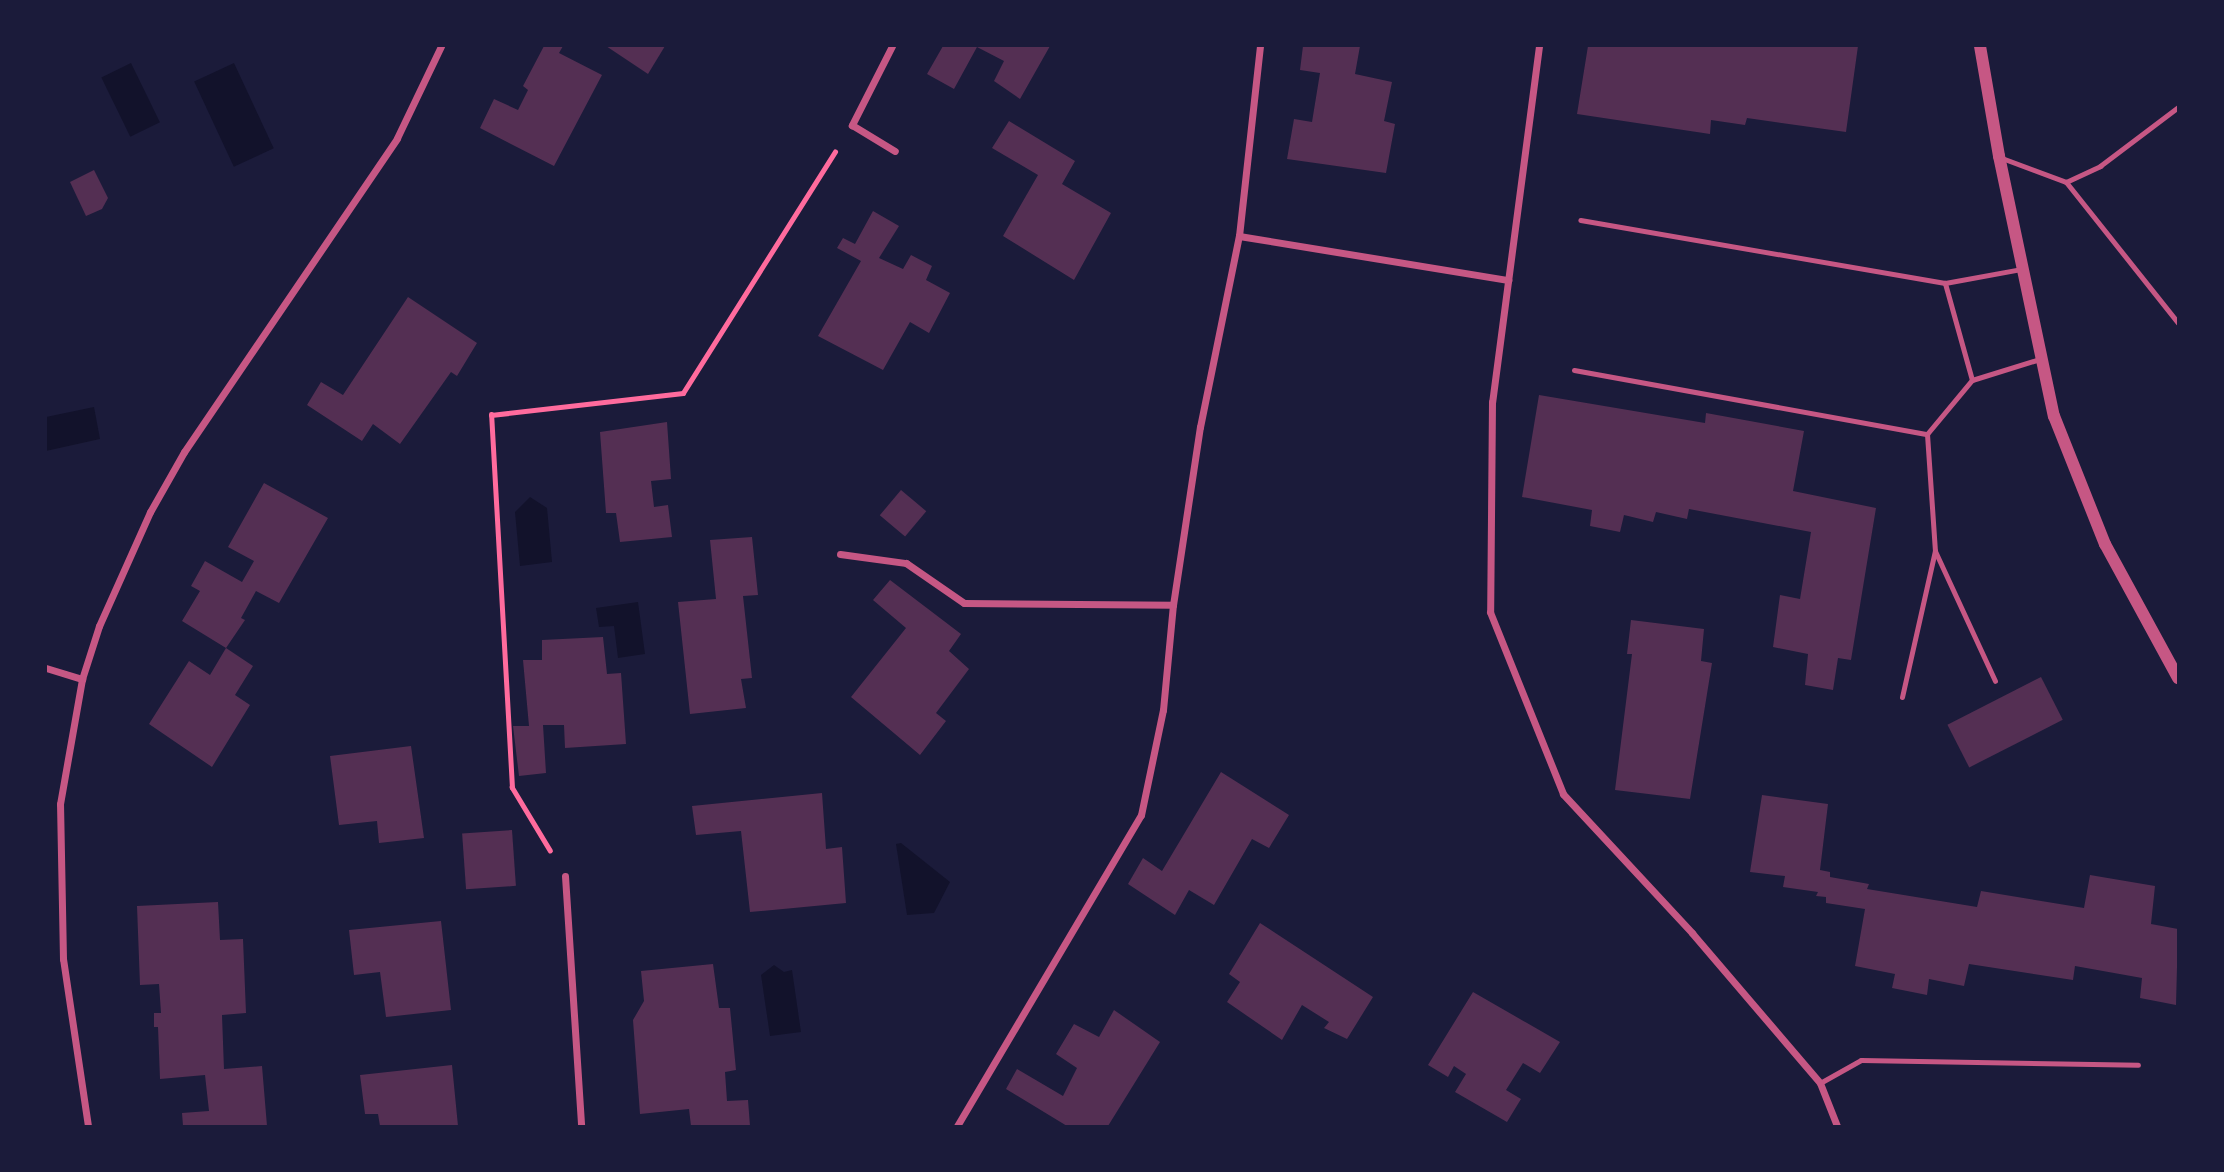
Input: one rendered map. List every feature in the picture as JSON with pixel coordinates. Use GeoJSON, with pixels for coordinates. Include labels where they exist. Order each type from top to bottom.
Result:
{"type":"FeatureCollection","features":[{"type":"Feature","properties":{"kind":"street"},"geometry":{"type":"LineString","coordinates":[[88,1126],[63,959],[60,804],[82,679],[121,574],[184,452],[226,383],[397,138],[441,46]]}},
{"type":"Feature","properties":{"kind":"street"},"geometry":{"type":"LineString","coordinates":[[892,46],[852,125],[895,150]]}},
{"type":"Feature","properties":{"kind":"street"},"geometry":{"type":"LineString","coordinates":[[957,1126],[1141,815],[1163,709],[1172,605],[1200,427],[1239,236],[1260,46]]}},
{"type":"Feature","properties":{"kind":"street"},"geometry":{"type":"LineString","coordinates":[[1539,46],[1492,402],[1490,611],[1563,794],[1692,933],[1820,1083],[1837,1126]]}},
{"type":"Feature","properties":{"kind":"street"},"geometry":{"type":"LineString","coordinates":[[1980,46],[2021,269],[2054,416],[2105,544],[2179,678]]}},
{"type":"Feature","properties":{"kind":"street"},"geometry":{"type":"LineString","coordinates":[[1239,236],[1508,280]]}},
{"type":"Feature","properties":{"kind":"street"},"geometry":{"type":"LineString","coordinates":[[840,554],[906,564],[964,603],[1172,605]]}},
{"type":"Feature","properties":{"kind":"street"},"geometry":{"type":"LineString","coordinates":[[46,668],[82,679]]}},
{"type":"Feature","properties":{"kind":"street"},"geometry":{"type":"LineString","coordinates":[[565,876],[581,1126]]}},
{"type":"Feature","properties":{"kind":"lane"},"geometry":{"type":"LineString","coordinates":[[2066,182],[2100,166],[2179,107]]}},
{"type":"Feature","properties":{"kind":"lane"},"geometry":{"type":"LineString","coordinates":[[1999,156],[2066,182],[2179,323]]}},
{"type":"Feature","properties":{"kind":"lane"},"geometry":{"type":"LineString","coordinates":[[1580,220],[1945,283],[2021,269]]}},
{"type":"Feature","properties":{"kind":"lane"},"geometry":{"type":"LineString","coordinates":[[1945,283],[1972,380]]}},
{"type":"Feature","properties":{"kind":"lane"},"geometry":{"type":"LineString","coordinates":[[1902,697],[1935,551],[1927,434],[1972,380],[2040,359]]}},
{"type":"Feature","properties":{"kind":"lane"},"geometry":{"type":"LineString","coordinates":[[1574,370],[1927,434]]}},
{"type":"Feature","properties":{"kind":"lane"},"geometry":{"type":"LineString","coordinates":[[1935,551],[1995,681]]}},
{"type":"Feature","properties":{"kind":"lane"},"geometry":{"type":"LineString","coordinates":[[1820,1083],[1861,1060],[2138,1065]]}},
{"type":"Feature","properties":{"kind":"path"},"geometry":{"type":"LineString","coordinates":[[565,876],[512,788],[491,415],[683,394],[852,125]]}},
{"type":"Feature","properties":{"kind":"shaded area"},"geometry":{"type":"Polygon","coordinates":[[[131,63],[160,122],[130,137],[101,77],[131,63]]]}},
{"type":"Feature","properties":{"kind":"shaded area"},"geometry":{"type":"Polygon","coordinates":[[[234,63],[274,148],[234,167],[194,82],[234,63]]]}},
{"type":"Feature","properties":{"kind":"shaded area"},"geometry":{"type":"Polygon","coordinates":[[[94,407],[100,439],[46,451],[46,417],[94,407]]]}},
{"type":"Feature","properties":{"kind":"shaded area"},"geometry":{"type":"Polygon","coordinates":[[[530,497],[547,508],[552,562],[520,566],[515,512],[530,497]]]}},
{"type":"Feature","properties":{"kind":"shaded area"},"geometry":{"type":"Polygon","coordinates":[[[638,602],[645,654],[618,658],[614,626],[599,627],[596,608],[638,602]]]}},
{"type":"Feature","properties":{"kind":"shaded area"},"geometry":{"type":"Polygon","coordinates":[[[901,843],[950,882],[934,913],[907,915],[896,844],[901,843]]]}},
{"type":"Feature","properties":{"kind":"shaded area"},"geometry":{"type":"Polygon","coordinates":[[[774,965],[784,972],[792,970],[801,1032],[770,1036],[761,975],[774,965]]]}},
{"type":"Feature","properties":{"kind":"building"},"geometry":{"type":"Polygon","coordinates":[[[544,46],[563,46],[559,53],[602,75],[554,166],[480,128],[494,99],[518,110],[528,90],[523,86],[544,46]]]}},
{"type":"Feature","properties":{"kind":"building"},"geometry":{"type":"Polygon","coordinates":[[[606,46],[665,46],[648,74],[606,46]]]}},
{"type":"Feature","properties":{"kind":"building"},"geometry":{"type":"Polygon","coordinates":[[[943,46],[1050,46],[1020,99],[994,81],[1004,61],[977,47],[954,89],[927,74],[943,46]]]}},
{"type":"Feature","properties":{"kind":"building"},"geometry":{"type":"Polygon","coordinates":[[[1303,46],[1360,46],[1355,74],[1392,82],[1384,121],[1395,124],[1386,173],[1287,159],[1294,119],[1312,122],[1320,73],[1300,70],[1303,46]]]}},
{"type":"Feature","properties":{"kind":"building"},"geometry":{"type":"Polygon","coordinates":[[[1588,46],[1858,46],[1846,132],[1747,118],[1745,125],[1711,120],[1710,134],[1577,114],[1588,46]]]}},
{"type":"Feature","properties":{"kind":"building"},"geometry":{"type":"Polygon","coordinates":[[[1009,121],[1075,161],[1062,184],[1111,213],[1074,280],[1003,236],[1038,175],[992,148],[1009,121]]]}},
{"type":"Feature","properties":{"kind":"building"},"geometry":{"type":"Polygon","coordinates":[[[94,170],[108,198],[102,209],[86,216],[70,182],[94,170]]]}},
{"type":"Feature","properties":{"kind":"building"},"geometry":{"type":"Polygon","coordinates":[[[873,211],[899,226],[879,258],[903,269],[911,255],[932,266],[926,280],[950,293],[929,333],[910,322],[883,370],[818,336],[861,261],[837,248],[843,238],[855,244],[873,211]]]}},
{"type":"Feature","properties":{"kind":"building"},"geometry":{"type":"Polygon","coordinates":[[[408,297],[477,343],[457,376],[451,372],[400,444],[373,424],[362,441],[307,405],[321,382],[343,395],[408,297]]]}},
{"type":"Feature","properties":{"kind":"building"},"geometry":{"type":"Polygon","coordinates":[[[1539,395],[1705,423],[1706,413],[1804,431],[1793,491],[1876,508],[1851,660],[1838,658],[1833,690],[1805,685],[1808,654],[1773,647],[1780,595],[1800,599],[1811,532],[1689,509],[1687,519],[1656,512],[1653,522],[1624,515],[1620,532],[1590,526],[1592,510],[1522,497],[1539,395]]]}},
{"type":"Feature","properties":{"kind":"building"},"geometry":{"type":"Polygon","coordinates":[[[667,422],[671,479],[651,481],[654,507],[668,505],[672,537],[620,542],[616,513],[606,513],[600,432],[667,422]]]}},
{"type":"Feature","properties":{"kind":"building"},"geometry":{"type":"Polygon","coordinates":[[[264,483],[328,518],[279,603],[256,591],[241,618],[245,620],[226,648],[182,621],[200,591],[191,586],[205,561],[242,582],[254,561],[228,547],[264,483]]]}},
{"type":"Feature","properties":{"kind":"building"},"geometry":{"type":"Polygon","coordinates":[[[901,490],[926,511],[905,536],[880,515],[901,490]]]}},
{"type":"Feature","properties":{"kind":"building"},"geometry":{"type":"Polygon","coordinates":[[[752,537],[758,595],[743,596],[752,678],[741,679],[746,708],[690,714],[678,602],[716,599],[710,540],[752,537]]]}},
{"type":"Feature","properties":{"kind":"building"},"geometry":{"type":"Polygon","coordinates":[[[890,580],[961,634],[949,651],[969,669],[936,713],[946,721],[920,755],[851,697],[906,628],[873,600],[890,580]]]}},
{"type":"Feature","properties":{"kind":"building"},"geometry":{"type":"Polygon","coordinates":[[[1631,620],[1704,629],[1701,661],[1712,663],[1690,799],[1615,790],[1632,654],[1627,654],[1631,620]]]}},
{"type":"Feature","properties":{"kind":"building"},"geometry":{"type":"Polygon","coordinates":[[[603,637],[607,674],[621,673],[626,744],[565,748],[564,725],[543,725],[546,773],[519,776],[513,726],[529,726],[523,660],[542,660],[542,640],[603,637]]]}},
{"type":"Feature","properties":{"kind":"building"},"geometry":{"type":"Polygon","coordinates":[[[226,648],[253,666],[235,695],[250,705],[212,767],[149,724],[189,661],[210,675],[226,648]]]}},
{"type":"Feature","properties":{"kind":"building"},"geometry":{"type":"Polygon","coordinates":[[[2041,677],[2063,720],[1969,767],[1947,725],[2041,677]]]}},
{"type":"Feature","properties":{"kind":"building"},"geometry":{"type":"Polygon","coordinates":[[[411,746],[424,838],[379,843],[377,821],[339,825],[330,756],[411,746]]]}},
{"type":"Feature","properties":{"kind":"building"},"geometry":{"type":"Polygon","coordinates":[[[1221,772],[1289,815],[1269,848],[1252,839],[1214,905],[1189,890],[1175,915],[1128,884],[1143,858],[1162,871],[1221,772]]]}},
{"type":"Feature","properties":{"kind":"building"},"geometry":{"type":"Polygon","coordinates":[[[822,793],[826,849],[842,847],[846,903],[750,912],[741,831],[696,835],[692,806],[822,793]]]}},
{"type":"Feature","properties":{"kind":"building"},"geometry":{"type":"Polygon","coordinates":[[[1762,795],[1828,804],[1820,870],[1830,872],[1830,877],[1869,884],[1867,889],[1977,907],[1981,891],[2084,908],[2090,875],[2155,886],[2151,924],[2178,929],[2176,1005],[2140,998],[2142,978],[2075,966],[2073,980],[1969,964],[1964,986],[1929,979],[1927,995],[1892,988],[1895,974],[1855,966],[1865,909],[1826,903],[1826,897],[1816,896],[1818,892],[1783,887],[1785,876],[1750,872],[1762,795]]]}},
{"type":"Feature","properties":{"kind":"building"},"geometry":{"type":"Polygon","coordinates":[[[512,830],[516,886],[466,889],[462,833],[512,830]]]}},
{"type":"Feature","properties":{"kind":"building"},"geometry":{"type":"Polygon","coordinates":[[[218,902],[220,940],[243,939],[246,1013],[222,1015],[224,1069],[262,1066],[267,1126],[183,1126],[182,1113],[209,1111],[205,1075],[160,1079],[158,1027],[154,1027],[154,1013],[161,1013],[159,984],[140,985],[137,906],[218,902]]]}},
{"type":"Feature","properties":{"kind":"building"},"geometry":{"type":"Polygon","coordinates":[[[441,921],[451,1010],[386,1017],[380,972],[354,975],[349,930],[441,921]]]}},
{"type":"Feature","properties":{"kind":"building"},"geometry":{"type":"Polygon","coordinates":[[[1260,923],[1373,997],[1347,1039],[1324,1028],[1329,1022],[1302,1005],[1282,1040],[1227,1002],[1240,982],[1229,974],[1260,923]]]}},
{"type":"Feature","properties":{"kind":"building"},"geometry":{"type":"Polygon","coordinates":[[[713,964],[719,1008],[730,1008],[736,1070],[725,1072],[727,1101],[748,1100],[750,1126],[691,1126],[689,1109],[640,1114],[633,1020],[644,1001],[641,971],[713,964]]]}},
{"type":"Feature","properties":{"kind":"building"},"geometry":{"type":"Polygon","coordinates":[[[1473,992],[1560,1042],[1540,1073],[1523,1063],[1506,1090],[1521,1099],[1507,1122],[1455,1092],[1466,1074],[1454,1066],[1448,1077],[1428,1065],[1473,992]]]}},
{"type":"Feature","properties":{"kind":"building"},"geometry":{"type":"Polygon","coordinates":[[[1114,1010],[1160,1042],[1108,1126],[1067,1126],[1006,1089],[1017,1069],[1063,1096],[1077,1068],[1056,1054],[1074,1024],[1099,1037],[1114,1010]]]}},
{"type":"Feature","properties":{"kind":"building"},"geometry":{"type":"Polygon","coordinates":[[[452,1065],[458,1126],[380,1126],[378,1114],[365,1114],[360,1075],[452,1065]]]}}]}
